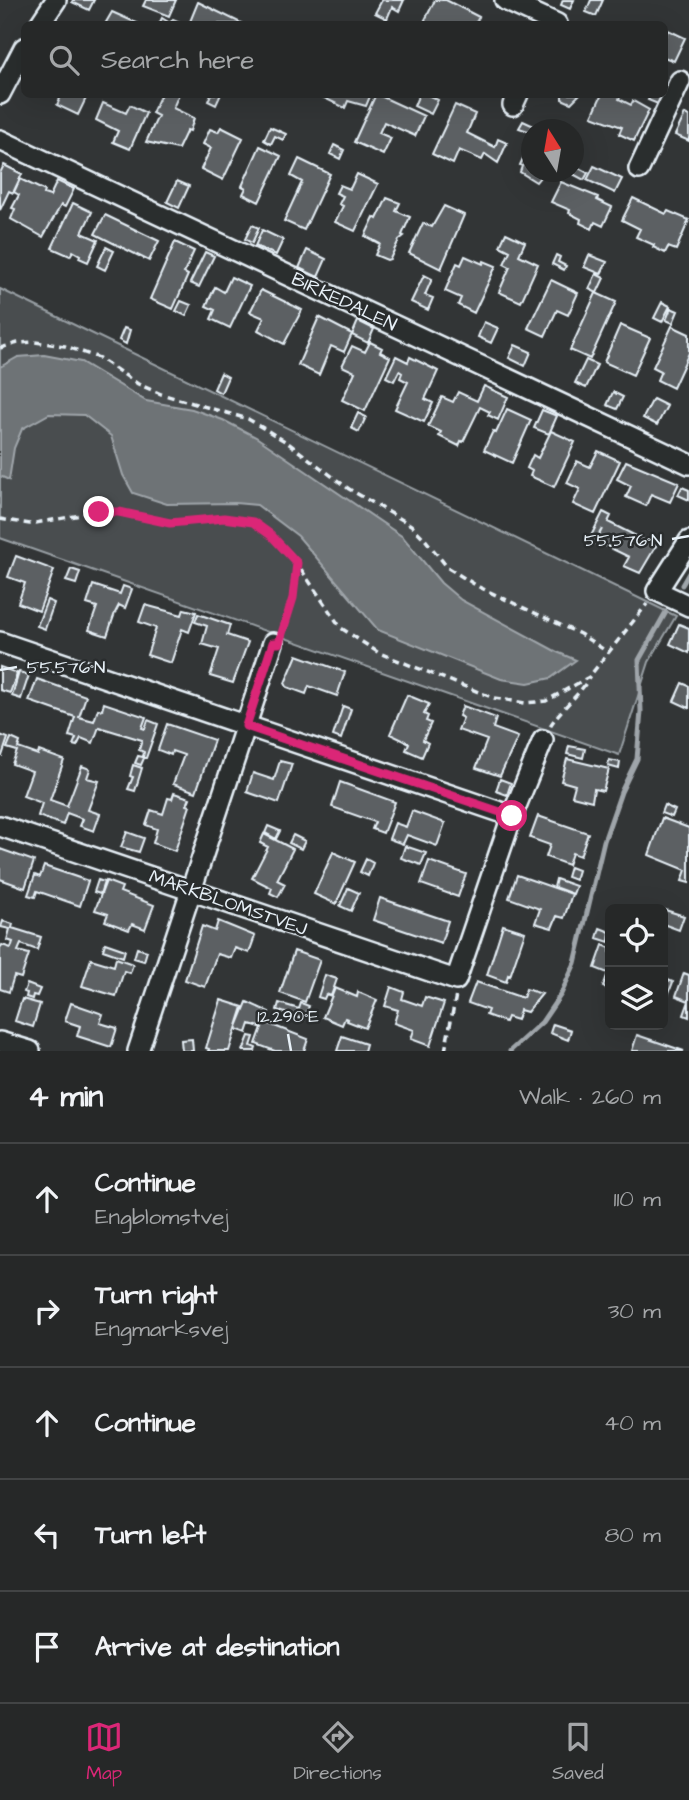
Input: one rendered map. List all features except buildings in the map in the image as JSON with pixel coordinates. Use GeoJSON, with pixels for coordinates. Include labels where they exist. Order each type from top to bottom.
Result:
{"type":"FeatureCollection","features":[{"type":"Feature","properties":{"kind":"street"},"geometry":{"type":"LineString","coordinates":[[42,21],[56,0]]}},
{"type":"Feature","properties":{"kind":"street"},"geometry":{"type":"LineString","coordinates":[[505,0],[548,21]]}},
{"type":"Feature","properties":{"kind":"street"},"geometry":{"type":"LineString","coordinates":[[0,94],[21,54]]}},
{"type":"Feature","properties":{"kind":"street"},"geometry":{"type":"LineString","coordinates":[[639,169],[678,80]]}},
{"type":"Feature","properties":{"kind":"street","name":"BIRKEDALEN"},"geometry":{"type":"LineString","coordinates":[[0,140],[689,464]]}},
{"type":"Feature","properties":{"kind":"street"},"geometry":{"type":"LineString","coordinates":[[689,541],[657,591],[689,606]]}},
{"type":"Feature","properties":{"kind":"street"},"geometry":{"type":"LineString","coordinates":[[0,642],[512,816]]}},
{"type":"Feature","properties":{"kind":"street"},"geometry":{"type":"LineString","coordinates":[[144,1049],[191,891],[273,643]]}},
{"type":"Feature","properties":{"kind":"street"},"geometry":{"type":"LineString","coordinates":[[456,980],[512,816],[542,740]]}},
{"type":"Feature","properties":{"kind":"street","name":"MARKBLOMSTVEJ"},"geometry":{"type":"LineString","coordinates":[[0,825],[456,980]]}},
{"type":"Feature","properties":{"kind":"street"},"geometry":{"type":"LineString","coordinates":[[0,1041],[30,1051]]}},
{"type":"Feature","properties":{"kind":"path"},"geometry":{"type":"LineString","coordinates":[[0,348],[35,342],[65,346],[99,358],[138,384],[161,394],[247,419],[288,443],[349,489],[411,525],[449,568],[479,587],[580,634],[609,653]]}},
{"type":"Feature","properties":{"kind":"path"},"geometry":{"type":"LineString","coordinates":[[0,519],[30,524],[99,512],[119,512],[170,523],[224,518],[253,522],[271,535],[297,563],[341,628],[379,653],[494,698],[525,703],[547,701],[589,677]]}},
{"type":"Feature","properties":{"kind":"path"},"geometry":{"type":"LineString","coordinates":[[273,643],[279,643],[293,598],[297,563]]}},
{"type":"Feature","properties":{"kind":"path"},"geometry":{"type":"LineString","coordinates":[[542,740],[557,714],[584,687],[657,591]]}},
{"type":"Feature","properties":{"kind":"path"},"geometry":{"type":"LineString","coordinates":[[445,1051],[457,989],[456,980]]}},
{"type":"Feature","properties":{"kind":"shaded area"},"geometry":{"type":"Polygon","coordinates":[[[0,289],[676,616],[649,662],[619,755],[0,538],[0,289]]]}},
{"type":"Feature","properties":{"kind":"shaded area"},"geometry":{"type":"Polygon","coordinates":[[[44,355],[81,362],[146,401],[192,409],[223,420],[256,437],[403,537],[441,583],[461,600],[576,660],[551,678],[528,683],[501,679],[378,630],[298,536],[257,505],[167,504],[133,493],[123,475],[111,436],[84,415],[49,414],[22,429],[14,448],[9,480],[0,476],[0,367],[18,357],[44,355]]]}},
{"type":"Feature","properties":{"kind":"waterway"},"geometry":{"type":"LineString","coordinates":[[682,585],[689,573]]}},
{"type":"Feature","properties":{"kind":"waterway"},"geometry":{"type":"LineString","coordinates":[[510,1051],[542,1022],[561,994],[575,963],[604,841],[621,792],[637,759],[641,711],[639,660],[666,612]]}},
{"type":"Feature","properties":{"kind":"route"},"geometry":{"type":"LineString","coordinates":[[99,512],[119,512],[170,523],[224,518],[253,522],[271,535],[297,563],[293,598],[287,620],[279,643],[273,643],[246,726],[512,816]]}}]}
